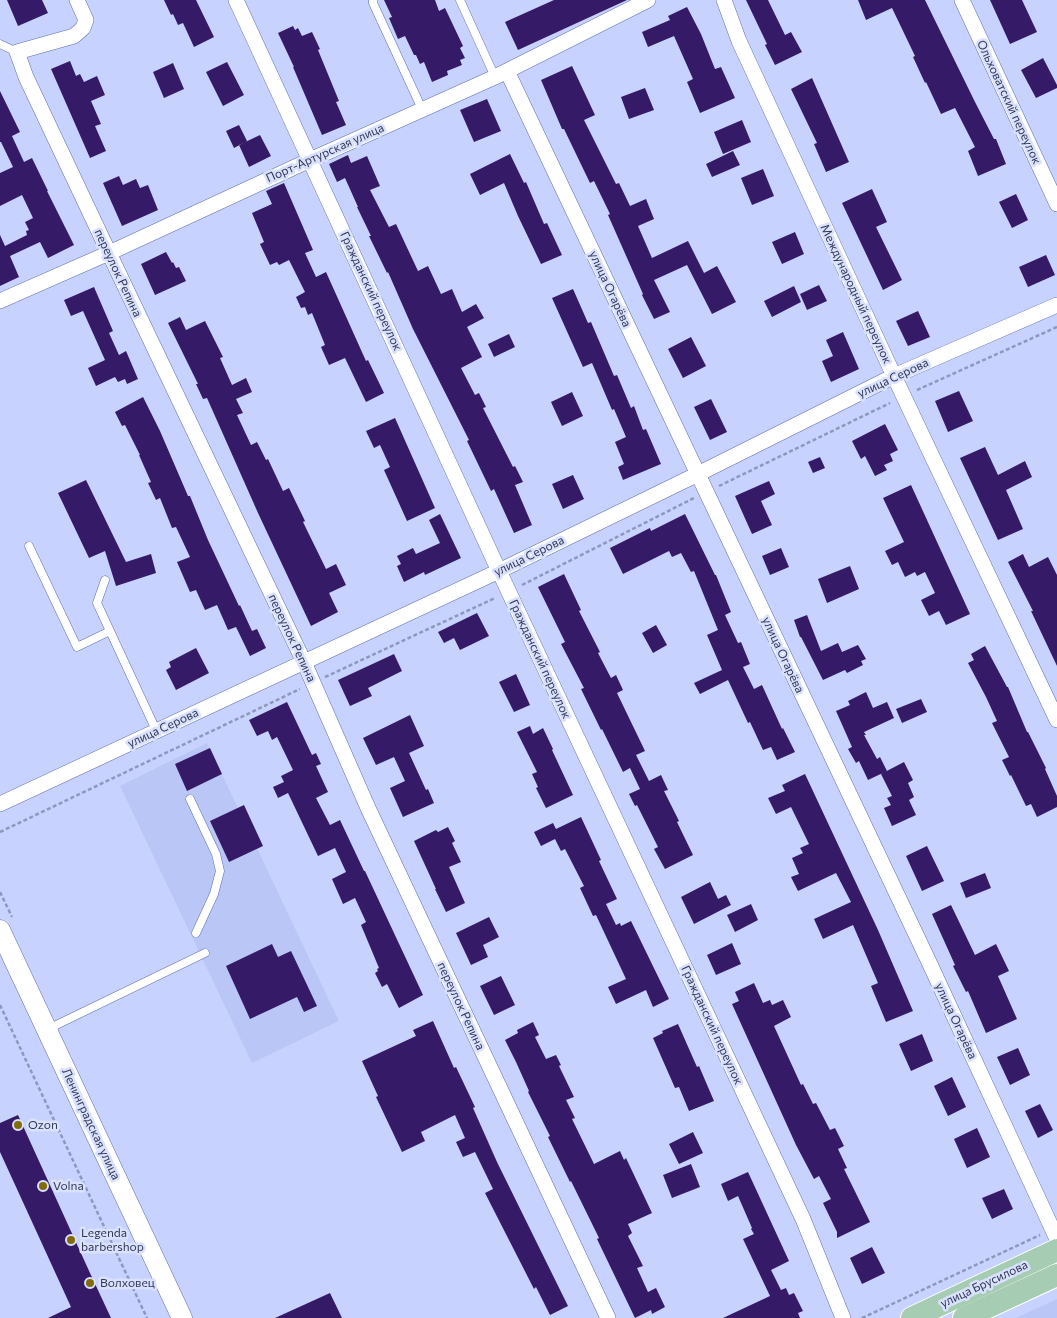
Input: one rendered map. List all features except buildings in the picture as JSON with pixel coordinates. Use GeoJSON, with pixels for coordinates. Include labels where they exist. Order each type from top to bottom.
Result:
{"type":"FeatureCollection","features":[{"type":"Feature","properties":{"kind":"main road","name":"Ленинградская улица"},"geometry":{"type":"LineString","coordinates":[[0,930],[182,1318]]}},
{"type":"Feature","properties":{"kind":"main road","name":"улица Брусилова"},"geometry":{"type":"LineString","coordinates":[[912,1318],[1055,1240]]}},
{"type":"Feature","properties":{"kind":"main road","name":"улица Брусилова"},"geometry":{"type":"LineString","coordinates":[[964,1318],[1057,1275]]}},
{"type":"Feature","properties":{"kind":"street"},"geometry":{"type":"LineString","coordinates":[[17,52],[74,36],[83,28],[86,20],[77,0]]}},
{"type":"Feature","properties":{"kind":"street","name":"Гражданский переулок"},"geometry":{"type":"LineString","coordinates":[[236,0],[499,570],[803,1219],[843,1318]]}},
{"type":"Feature","properties":{"kind":"street","name":"Порт-Артурская улица"},"geometry":{"type":"LineString","coordinates":[[0,301],[501,74],[648,0]]}},
{"type":"Feature","properties":{"kind":"street","name":"Международный переулок"},"geometry":{"type":"LineString","coordinates":[[724,0],[739,41],[894,376],[1057,720]]}},
{"type":"Feature","properties":{"kind":"street","name":"Ольховатский переулок"},"geometry":{"type":"LineString","coordinates":[[962,0],[1057,204]]}},
{"type":"Feature","properties":{"kind":"street","name":"переулок Репина"},"geometry":{"type":"LineString","coordinates":[[17,52],[26,77],[108,253],[304,662],[372,817],[608,1318]]}},
{"type":"Feature","properties":{"kind":"street","name":"улица Огарёва"},"geometry":{"type":"LineString","coordinates":[[501,74],[698,474],[929,962],[1055,1240]]}},
{"type":"Feature","properties":{"kind":"street","name":"улица Серова"},"geometry":{"type":"LineString","coordinates":[[0,804],[499,570],[698,474],[894,376],[1057,305]]}},
{"type":"Feature","properties":{"kind":"lane"},"geometry":{"type":"LineString","coordinates":[[374,0],[373,3],[422,110]]}},
{"type":"Feature","properties":{"kind":"lane"},"geometry":{"type":"LineString","coordinates":[[460,0],[501,74]]}},
{"type":"Feature","properties":{"kind":"lane"},"geometry":{"type":"LineString","coordinates":[[0,44],[17,52]]}},
{"type":"Feature","properties":{"kind":"lane"},"geometry":{"type":"LineString","coordinates":[[29,546],[77,647],[110,631]]}},
{"type":"Feature","properties":{"kind":"lane"},"geometry":{"type":"LineString","coordinates":[[105,580],[96,603],[156,730]]}},
{"type":"Feature","properties":{"kind":"lane"},"geometry":{"type":"LineString","coordinates":[[190,799],[216,854],[220,871],[214,894],[196,933]]}},
{"type":"Feature","properties":{"kind":"lane"},"geometry":{"type":"LineString","coordinates":[[47,1030],[205,953]]}},
{"type":"Feature","properties":{"kind":"path"},"geometry":{"type":"LineString","coordinates":[[0,832],[509,591],[706,492],[904,397],[1057,327]]}},
{"type":"Feature","properties":{"kind":"path"},"geometry":{"type":"LineString","coordinates":[[0,1005],[147,1318]]}},
{"type":"Feature","properties":{"kind":"path"},"geometry":{"type":"LineString","coordinates":[[862,1318],[1055,1240]]}},
{"type":"Feature","properties":{"kind":"shaded area"},"geometry":{"type":"Polygon","coordinates":[[[207,743],[339,1021],[252,1063],[120,786],[207,743]]]}},
{"type":"Feature","properties":{"kind":"shaded area"},"geometry":{"type":"Polygon","coordinates":[[[1057,1299],[1057,1318],[1016,1318],[1057,1299]]]}},
{"type":"Feature","properties":{"kind":"place","name":"Ozon"},"geometry":{"type":"Point","coordinates":[18,1125]}},
{"type":"Feature","properties":{"kind":"place","name":"Volna"},"geometry":{"type":"Point","coordinates":[43,1186]}},
{"type":"Feature","properties":{"kind":"place","name":"Legenda barbershop"},"geometry":{"type":"Point","coordinates":[71,1240]}},
{"type":"Feature","properties":{"kind":"place","name":"Волховец"},"geometry":{"type":"Point","coordinates":[90,1283]}}]}
